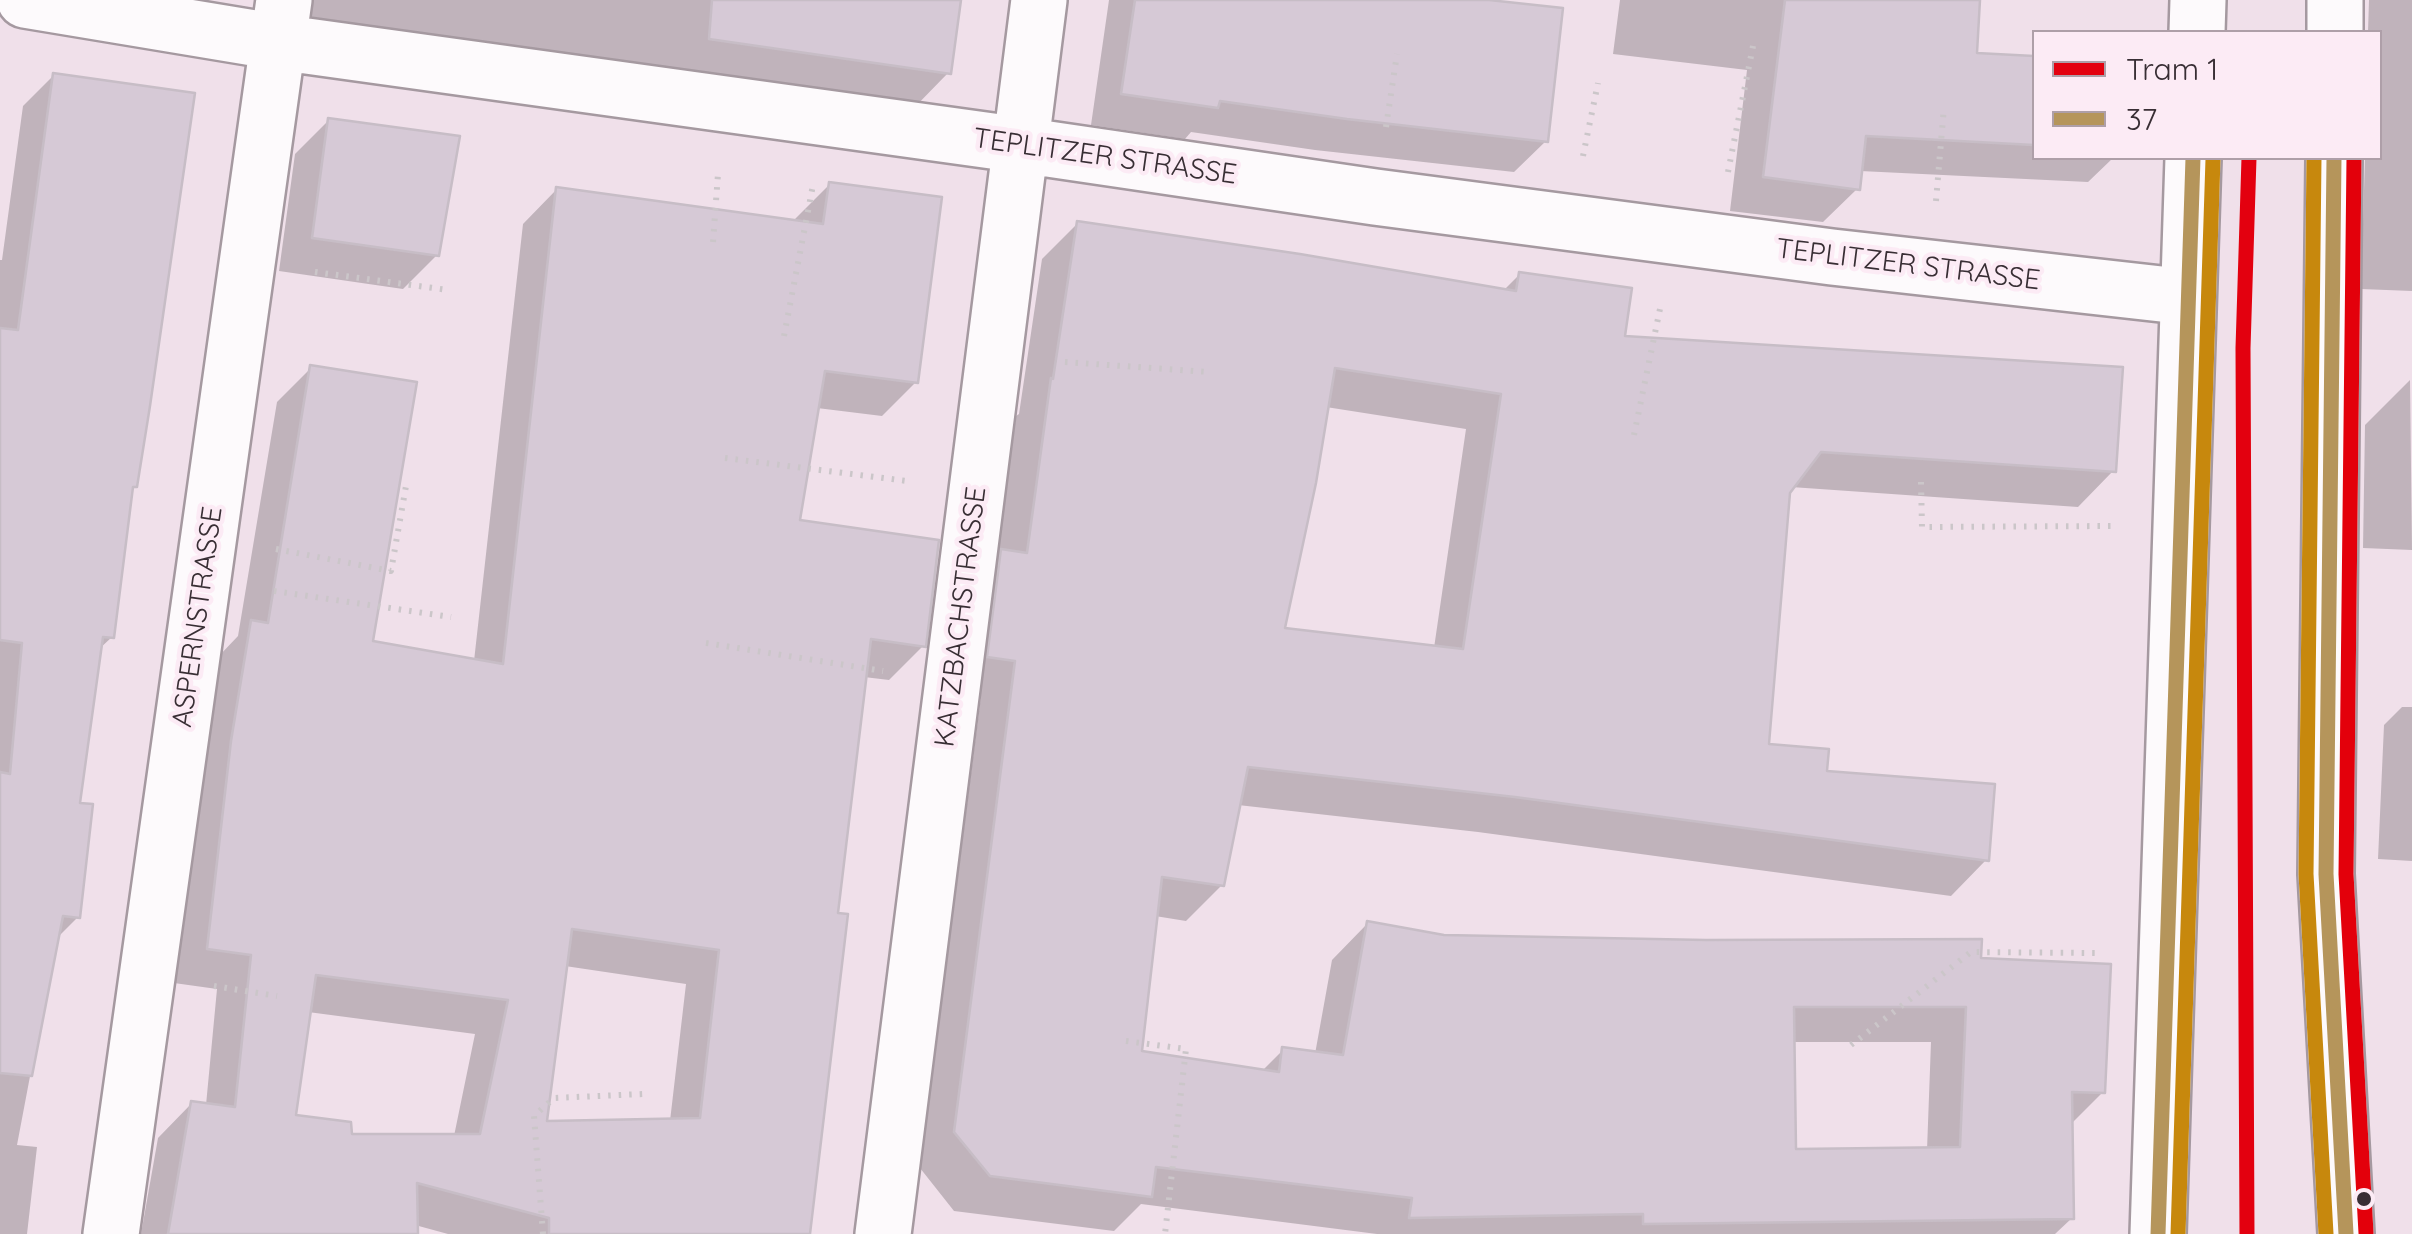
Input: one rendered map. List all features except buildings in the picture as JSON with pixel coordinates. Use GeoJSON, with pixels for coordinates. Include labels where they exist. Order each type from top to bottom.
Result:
{"type":"FeatureCollection","features":[{"type":"Feature","properties":{"kind":"street","name":"TEPLITZER STRASSE"},"geometry":{"type":"LineString","coordinates":[[25,0],[281,21],[827,118],[1694,239],[2188,297]]}},
{"type":"Feature","properties":{"kind":"street","name":"KATZBACHSTRASSE"},"geometry":{"type":"LineString","coordinates":[[882,1234],[1039,0]]}},
{"type":"Feature","properties":{"kind":"street"},"geometry":{"type":"LineString","coordinates":[[2197,30],[2198,0]]}},
{"type":"Feature","properties":{"kind":"street"},"geometry":{"type":"LineString","coordinates":[[2334,30],[2335,0]]}},
{"type":"Feature","properties":{"kind":"street","name":"ASPERNSTRASSE"},"geometry":{"type":"LineString","coordinates":[[111,1234],[281,21]]}},
{"type":"Feature","properties":{"kind":"street"},"geometry":{"type":"LineString","coordinates":[[2158,1234],[2193,160]]}},
{"type":"Feature","properties":{"kind":"street"},"geometry":{"type":"LineString","coordinates":[[2334,160],[2326,874],[2346,1234]]}},
{"type":"Feature","properties":{"kind":"path"},"geometry":{"type":"LineString","coordinates":[[1634,435],[1753,46]]}},
{"type":"Feature","properties":{"kind":"path"},"geometry":{"type":"LineString","coordinates":[[1930,269],[1944,107]]}},
{"type":"Feature","properties":{"kind":"path"},"geometry":{"type":"LineString","coordinates":[[784,336],[827,118]]}},
{"type":"Feature","properties":{"kind":"path"},"geometry":{"type":"LineString","coordinates":[[247,264],[448,290]]}},
{"type":"Feature","properties":{"kind":"path"},"geometry":{"type":"LineString","coordinates":[[994,356],[1208,372]]}},
{"type":"Feature","properties":{"kind":"path"},"geometry":{"type":"LineString","coordinates":[[725,458],[977,490]]}},
{"type":"Feature","properties":{"kind":"path"},"geometry":{"type":"LineString","coordinates":[[1921,482],[1922,527],[2182,525]]}},
{"type":"Feature","properties":{"kind":"path"},"geometry":{"type":"LineString","coordinates":[[206,558],[391,571],[406,486]]}},
{"type":"Feature","properties":{"kind":"path"},"geometry":{"type":"LineString","coordinates":[[206,558],[450,617]]}},
{"type":"Feature","properties":{"kind":"path"},"geometry":{"type":"LineString","coordinates":[[706,643],[953,682]]}},
{"type":"Feature","properties":{"kind":"path"},"geometry":{"type":"LineString","coordinates":[[1851,1045],[1971,952],[2167,954]]}},
{"type":"Feature","properties":{"kind":"path"},"geometry":{"type":"LineString","coordinates":[[1126,1041],[1186,1049],[1165,1234]]}},
{"type":"Feature","properties":{"kind":"path"},"geometry":{"type":"LineString","coordinates":[[543,1234],[534,1116],[554,1098],[643,1094]]}},
{"type":"Feature","properties":{"kind":"tram line","name":"1"},"geometry":{"type":"LineString","coordinates":[[2247,1234],[2243,348],[2249,160]]}},
{"type":"Feature","properties":{"kind":"transit line","name":"37"},"geometry":{"type":"LineString","coordinates":[[2158,1234],[2193,160]]}},
{"type":"Feature","properties":{"kind":"transit line"},"geometry":{"type":"LineString","coordinates":[[2178,1234],[2213,160]]}},
{"type":"Feature","properties":{"kind":"transit line"},"geometry":{"type":"LineString","coordinates":[[2314,160],[2306,874],[2326,1234]]}},
{"type":"Feature","properties":{"kind":"transit line","name":"37"},"geometry":{"type":"LineString","coordinates":[[2334,160],[2326,874],[2346,1234]]}},
{"type":"Feature","properties":{"kind":"transit line"},"geometry":{"type":"LineString","coordinates":[[2354,160],[2346,874],[2366,1233]]}}]}
